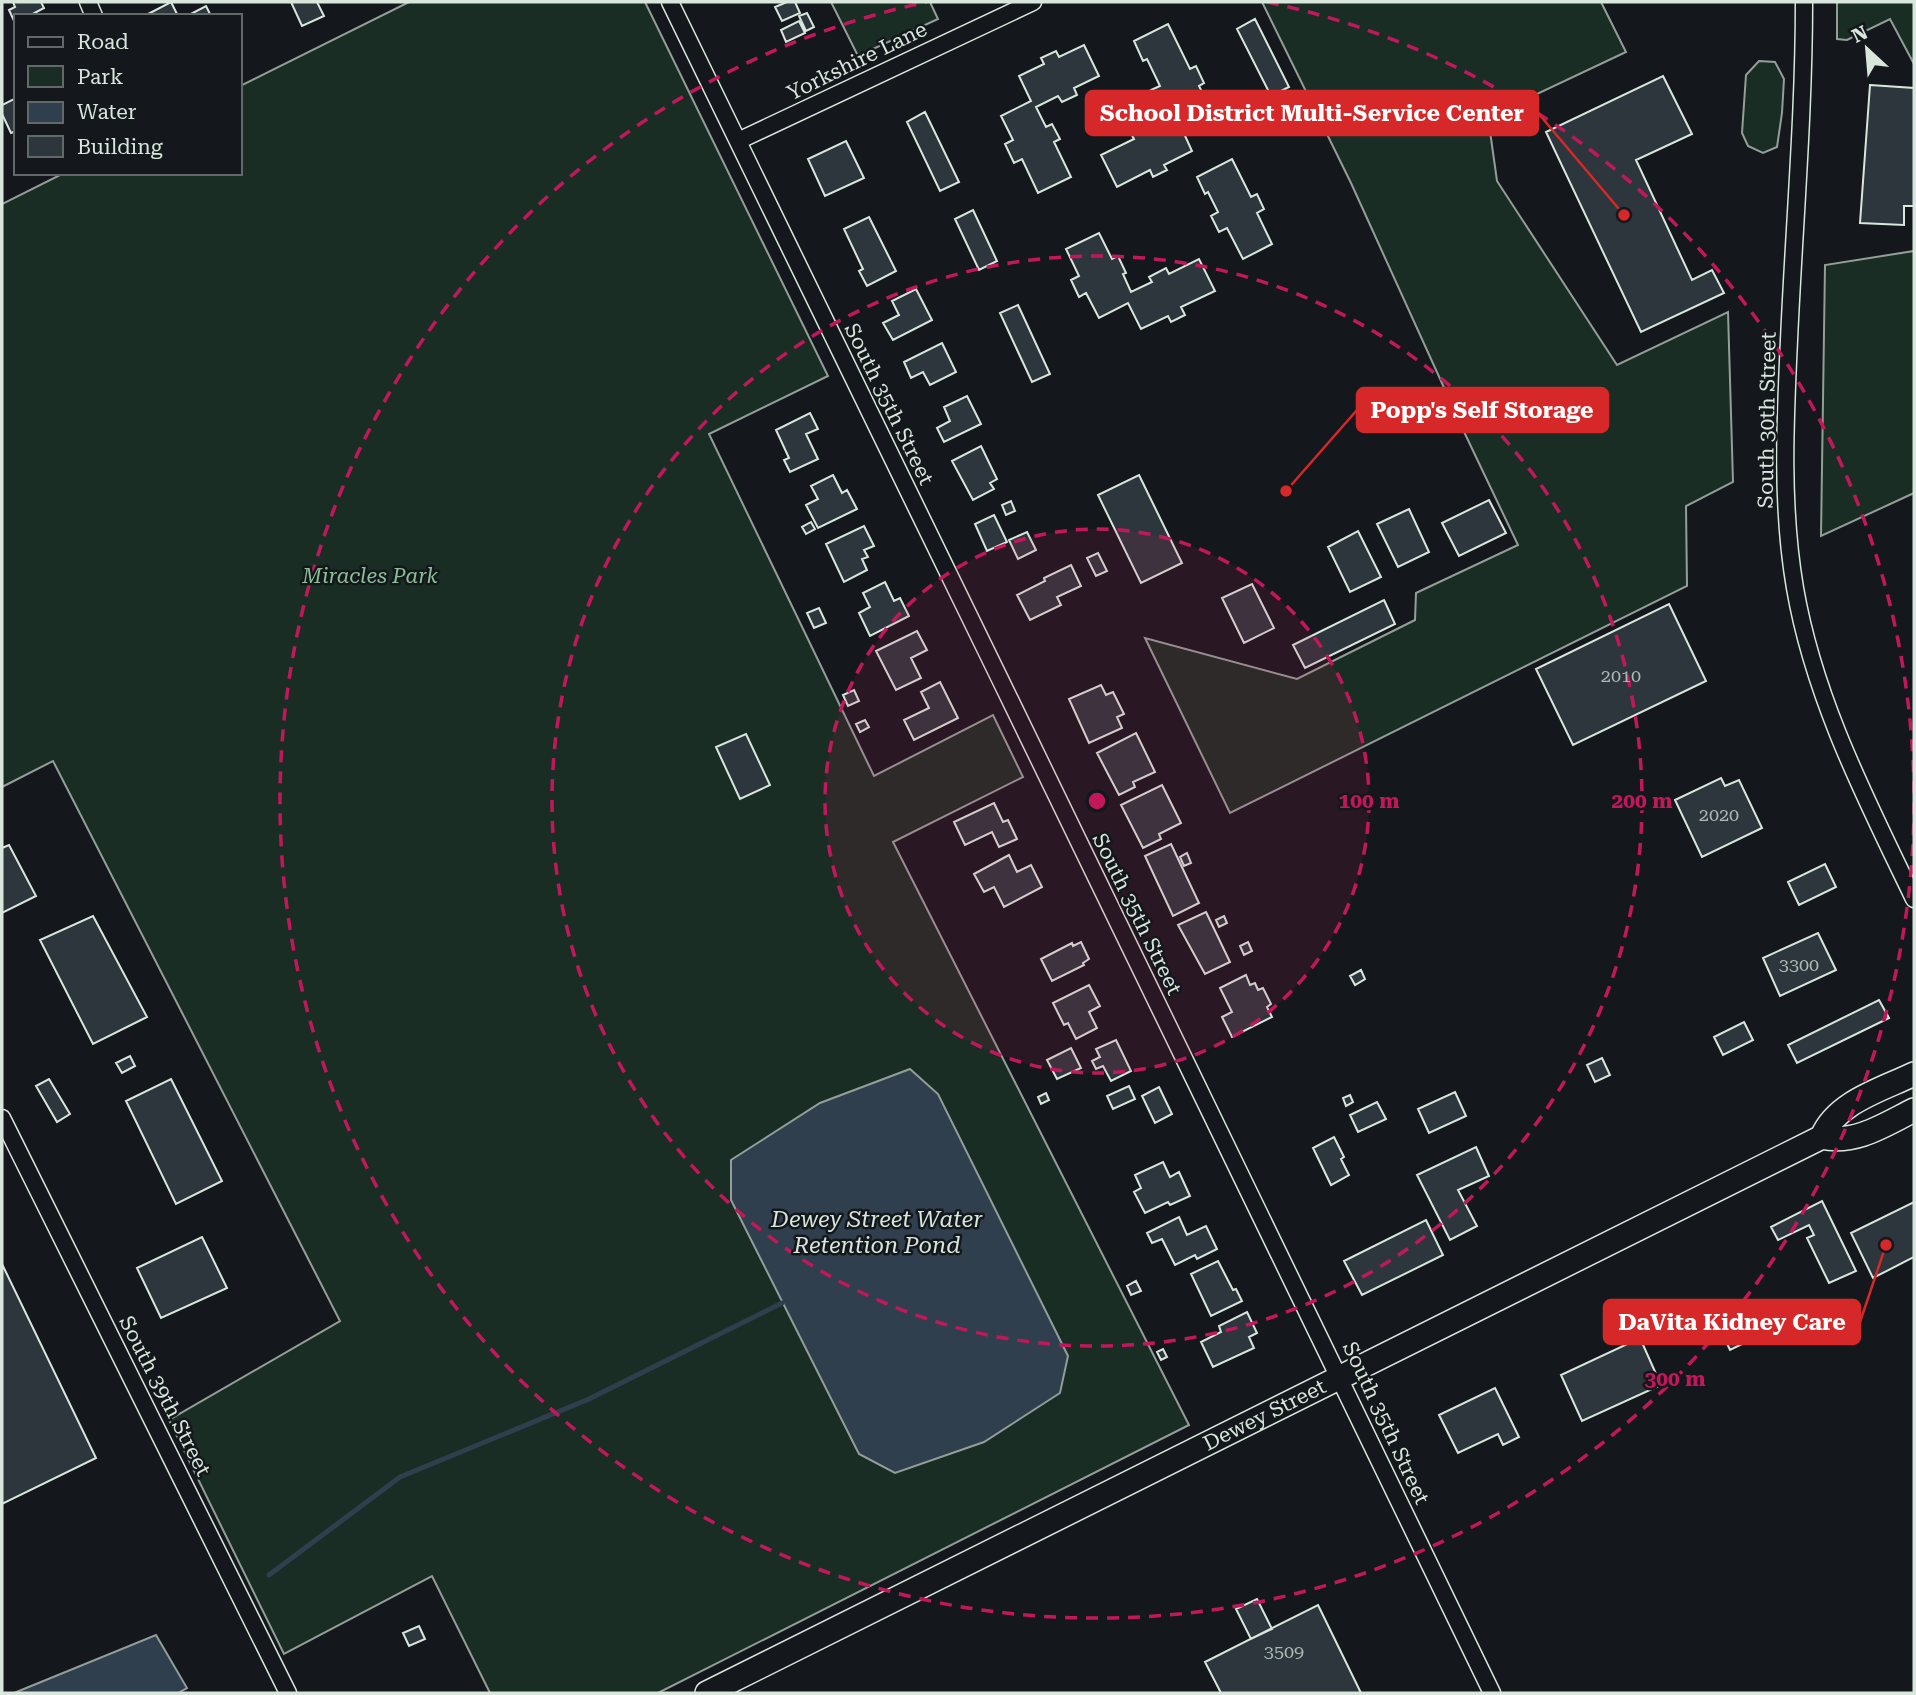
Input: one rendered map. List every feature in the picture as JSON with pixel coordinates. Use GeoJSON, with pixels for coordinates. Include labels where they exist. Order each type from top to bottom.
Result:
{"type":"FeatureCollection","features":[{"type":"Feature","properties":{"kind":"street","name":"South 35th Street"},"geometry":{"type":"LineString","coordinates":[[670,2],[1341,1377],[1492,1693]]}},
{"type":"Feature","properties":{"kind":"street","name":"Yorkshire Lane"},"geometry":{"type":"LineString","coordinates":[[738,141],[1033,2]]}},
{"type":"Feature","properties":{"kind":"street","name":"South 30th Street"},"geometry":{"type":"LineString","coordinates":[[1804,2],[1784,434],[1787,521],[1795,589],[1812,659],[1842,746],[1914,899]]}},
{"type":"Feature","properties":{"kind":"street","name":"Dewey Street"},"geometry":{"type":"LineString","coordinates":[[707,1693],[1822,1137],[1829,1122],[1844,1109],[1914,1074]]}},
{"type":"Feature","properties":{"kind":"street","name":"Dewey Street"},"geometry":{"type":"LineString","coordinates":[[1822,1137],[1850,1139],[1914,1110]]}},
{"type":"Feature","properties":{"kind":"street","name":"South 39th Street"},"geometry":{"type":"LineString","coordinates":[[2,1118],[288,1693]]}},
{"type":"Feature","properties":{"kind":"green space","name":"Miracles Park"},"geometry":{"type":"Polygon","coordinates":[[[409,2],[645,2],[828,376],[709,434],[874,776],[993,715],[1023,777],[893,842],[1189,1425],[658,1693],[490,1693],[432,1576],[284,1654],[169,1420],[340,1321],[53,761],[2,787],[2,204],[60,175],[242,175],[242,85],[409,2]]]}},
{"type":"Feature","properties":{"kind":"green space"},"geometry":{"type":"Polygon","coordinates":[[[831,2],[930,2],[938,19],[858,56],[831,2]]]}},
{"type":"Feature","properties":{"kind":"green space"},"geometry":{"type":"Polygon","coordinates":[[[1262,2],[1601,2],[1626,52],[1488,117],[1497,181],[1617,365],[1728,312],[1733,482],[1686,506],[1687,586],[1230,813],[1145,638],[1297,679],[1415,620],[1416,593],[1518,545],[1351,183],[1262,2]]]}},
{"type":"Feature","properties":{"kind":"green space"},"geometry":{"type":"Polygon","coordinates":[[[1837,2],[1914,2],[1914,64],[1890,19],[1847,40],[1837,39],[1837,2]]]}},
{"type":"Feature","properties":{"kind":"green space"},"geometry":{"type":"Polygon","coordinates":[[[1759,61],[1775,62],[1784,79],[1777,147],[1763,153],[1748,146],[1742,133],[1746,75],[1759,61]]]}},
{"type":"Feature","properties":{"kind":"green space"},"geometry":{"type":"Polygon","coordinates":[[[1914,251],[1914,493],[1821,536],[1825,265],[1914,251]]]}},
{"type":"Feature","properties":{"kind":"water","name":"Dewey Street Water Retention Pond"},"geometry":{"type":"Polygon","coordinates":[[[910,1069],[938,1094],[1068,1356],[1060,1393],[984,1442],[895,1473],[859,1454],[731,1200],[731,1160],[820,1103],[910,1069]]]}},
{"type":"Feature","properties":{"kind":"water"},"geometry":{"type":"Polygon","coordinates":[[[156,1635],[187,1688],[178,1693],[14,1693],[156,1635]]]}},
{"type":"Feature","properties":{"kind":"building"},"geometry":{"type":"Polygon","coordinates":[[[13,2],[41,2],[44,8],[33,14],[14,14],[14,21],[9,10],[15,7],[13,2]]]}},
{"type":"Feature","properties":{"kind":"building"},"geometry":{"type":"Polygon","coordinates":[[[171,2],[177,14],[148,14],[171,2]]]}},
{"type":"Feature","properties":{"kind":"building"},"geometry":{"type":"Polygon","coordinates":[[[291,2],[317,2],[324,16],[302,26],[291,2]]]}},
{"type":"Feature","properties":{"kind":"building"},"geometry":{"type":"Polygon","coordinates":[[[795,2],[800,13],[782,21],[775,7],[795,2]]]}},
{"type":"Feature","properties":{"kind":"building"},"geometry":{"type":"Polygon","coordinates":[[[206,6],[210,14],[191,14],[206,6]]]}},
{"type":"Feature","properties":{"kind":"building"},"geometry":{"type":"Polygon","coordinates":[[[807,13],[814,27],[806,31],[799,16],[807,13]]]}},
{"type":"Feature","properties":{"kind":"building"},"geometry":{"type":"Polygon","coordinates":[[[1255,19],[1289,87],[1271,96],[1237,29],[1255,19]]]}},
{"type":"Feature","properties":{"kind":"building"},"geometry":{"type":"Polygon","coordinates":[[[799,21],[805,33],[786,42],[781,30],[799,21]]]}},
{"type":"Feature","properties":{"kind":"building"},"geometry":{"type":"Polygon","coordinates":[[[1168,24],[1190,69],[1196,66],[1204,83],[1199,86],[1212,112],[1181,127],[1192,151],[1164,165],[1167,170],[1153,177],[1150,170],[1117,187],[1101,155],[1134,139],[1130,132],[1147,124],[1151,131],[1175,119],[1166,100],[1158,104],[1151,90],[1160,86],[1147,59],[1143,61],[1134,41],[1168,24]]]}},
{"type":"Feature","properties":{"kind":"building"},"geometry":{"type":"Polygon","coordinates":[[[1084,45],[1099,76],[1074,88],[1077,95],[1062,102],[1058,96],[1036,107],[1046,127],[1052,124],[1060,139],[1054,142],[1071,177],[1038,193],[1022,159],[1014,163],[1005,144],[1013,140],[1001,116],[1031,101],[1019,76],[1044,64],[1041,58],[1056,51],[1059,57],[1084,45]]]}},
{"type":"Feature","properties":{"kind":"building"},"geometry":{"type":"Polygon","coordinates":[[[1663,76],[1692,134],[1636,160],[1692,280],[1712,270],[1724,293],[1641,332],[1546,132],[1663,76]]]}},
{"type":"Feature","properties":{"kind":"building"},"geometry":{"type":"Polygon","coordinates":[[[1870,85],[1914,88],[1914,206],[1904,206],[1904,225],[1860,223],[1870,85]]]}},
{"type":"Feature","properties":{"kind":"building"},"geometry":{"type":"Polygon","coordinates":[[[14,99],[14,132],[11,133],[2,114],[2,105],[14,99]]]}},
{"type":"Feature","properties":{"kind":"building"},"geometry":{"type":"Polygon","coordinates":[[[925,112],[959,182],[940,191],[907,122],[925,112]]]}},
{"type":"Feature","properties":{"kind":"building"},"geometry":{"type":"Polygon","coordinates":[[[846,141],[864,178],[825,196],[808,159],[846,141]]]}},
{"type":"Feature","properties":{"kind":"building"},"geometry":{"type":"Polygon","coordinates":[[[1232,159],[1251,197],[1257,194],[1264,209],[1257,213],[1272,244],[1243,259],[1227,228],[1219,232],[1211,216],[1218,212],[1197,177],[1232,159]]]}},
{"type":"Feature","properties":{"kind":"building"},"geometry":{"type":"Polygon","coordinates":[[[973,210],[997,261],[979,270],[955,219],[973,210]]]}},
{"type":"Feature","properties":{"kind":"building"},"geometry":{"type":"Polygon","coordinates":[[[869,217],[896,271],[867,286],[859,271],[863,269],[844,229],[869,217]]]}},
{"type":"Feature","properties":{"kind":"building"},"geometry":{"type":"Polygon","coordinates":[[[1099,233],[1112,259],[1118,256],[1131,292],[1152,282],[1149,277],[1166,268],[1169,274],[1199,259],[1215,291],[1181,307],[1185,315],[1171,322],[1168,316],[1141,329],[1128,303],[1099,318],[1086,293],[1079,297],[1071,280],[1079,276],[1066,249],[1099,233]]]}},
{"type":"Feature","properties":{"kind":"building"},"geometry":{"type":"Polygon","coordinates":[[[916,289],[932,320],[893,340],[883,323],[899,315],[892,301],[916,289]]]}},
{"type":"Feature","properties":{"kind":"building"},"geometry":{"type":"Polygon","coordinates":[[[1018,305],[1050,374],[1032,382],[1000,313],[1018,305]]]}},
{"type":"Feature","properties":{"kind":"building"},"geometry":{"type":"Polygon","coordinates":[[[942,343],[956,372],[930,385],[923,372],[911,378],[904,362],[942,343]]]}},
{"type":"Feature","properties":{"kind":"building"},"geometry":{"type":"Polygon","coordinates":[[[967,396],[981,424],[944,442],[937,428],[950,421],[944,407],[967,396]]]}},
{"type":"Feature","properties":{"kind":"building"},"geometry":{"type":"Polygon","coordinates":[[[810,413],[818,429],[806,434],[818,459],[790,472],[784,460],[789,458],[776,430],[810,413]]]}},
{"type":"Feature","properties":{"kind":"building"},"geometry":{"type":"Polygon","coordinates":[[[981,446],[997,479],[990,483],[994,489],[973,500],[952,461],[981,446]]]}},
{"type":"Feature","properties":{"kind":"building"},"geometry":{"type":"Polygon","coordinates":[[[833,475],[842,493],[847,490],[857,509],[818,528],[806,505],[818,499],[811,486],[833,475]]]}},
{"type":"Feature","properties":{"kind":"building"},"geometry":{"type":"Polygon","coordinates":[[[1139,475],[1182,563],[1141,583],[1098,495],[1139,475]]]}},
{"type":"Feature","properties":{"kind":"building"},"geometry":{"type":"Polygon","coordinates":[[[1489,500],[1506,533],[1459,556],[1442,523],[1489,500]]]}},
{"type":"Feature","properties":{"kind":"building"},"geometry":{"type":"Polygon","coordinates":[[[1011,501],[1015,511],[1006,515],[1002,505],[1011,501]]]}},
{"type":"Feature","properties":{"kind":"building"},"geometry":{"type":"Polygon","coordinates":[[[1409,509],[1429,552],[1398,567],[1377,524],[1409,509]]]}},
{"type":"Feature","properties":{"kind":"building"},"geometry":{"type":"Polygon","coordinates":[[[994,515],[1007,542],[987,551],[975,524],[994,515]]]}},
{"type":"Feature","properties":{"kind":"building"},"geometry":{"type":"Polygon","coordinates":[[[811,522],[815,529],[806,534],[802,527],[811,522]]]}},
{"type":"Feature","properties":{"kind":"building"},"geometry":{"type":"Polygon","coordinates":[[[864,526],[874,546],[864,550],[868,557],[862,559],[867,570],[844,582],[826,544],[864,526]]]}},
{"type":"Feature","properties":{"kind":"building"},"geometry":{"type":"Polygon","coordinates":[[[1358,531],[1381,577],[1350,592],[1328,547],[1358,531]]]}},
{"type":"Feature","properties":{"kind":"building"},"geometry":{"type":"Polygon","coordinates":[[[1027,532],[1036,550],[1018,559],[1009,540],[1027,532]]]}},
{"type":"Feature","properties":{"kind":"building"},"geometry":{"type":"Polygon","coordinates":[[[1098,553],[1107,571],[1096,576],[1087,558],[1098,553]]]}},
{"type":"Feature","properties":{"kind":"building"},"geometry":{"type":"Polygon","coordinates":[[[1071,565],[1081,586],[1057,597],[1061,605],[1030,620],[1017,595],[1071,565]]]}},
{"type":"Feature","properties":{"kind":"building"},"geometry":{"type":"Polygon","coordinates":[[[885,582],[894,601],[900,598],[909,616],[870,636],[859,613],[870,607],[863,593],[885,582]]]}},
{"type":"Feature","properties":{"kind":"building"},"geometry":{"type":"Polygon","coordinates":[[[1252,584],[1274,628],[1244,643],[1222,598],[1252,584]]]}},
{"type":"Feature","properties":{"kind":"building"},"geometry":{"type":"Polygon","coordinates":[[[1384,600],[1395,624],[1305,668],[1293,645],[1384,600]]]}},
{"type":"Feature","properties":{"kind":"building"},"geometry":{"type":"Polygon","coordinates":[[[1669,604],[1706,681],[1573,745],[1536,669],[1669,604]]]}},
{"type":"Feature","properties":{"kind":"building"},"geometry":{"type":"Polygon","coordinates":[[[819,608],[826,623],[814,628],[807,613],[819,608]]]}},
{"type":"Feature","properties":{"kind":"building"},"geometry":{"type":"Polygon","coordinates":[[[917,631],[927,650],[911,658],[921,678],[896,690],[876,651],[917,631]]]}},
{"type":"Feature","properties":{"kind":"building"},"geometry":{"type":"Polygon","coordinates":[[[940,682],[958,718],[914,740],[904,720],[929,708],[921,692],[940,682]]]}},
{"type":"Feature","properties":{"kind":"building"},"geometry":{"type":"Polygon","coordinates":[[[1101,685],[1106,695],[1113,692],[1124,714],[1117,717],[1122,728],[1089,743],[1069,699],[1101,685]]]}},
{"type":"Feature","properties":{"kind":"building"},"geometry":{"type":"Polygon","coordinates":[[[854,690],[859,701],[848,706],[843,695],[854,690]]]}},
{"type":"Feature","properties":{"kind":"building"},"geometry":{"type":"Polygon","coordinates":[[[865,720],[869,727],[860,732],[856,724],[865,720]]]}},
{"type":"Feature","properties":{"kind":"building"},"geometry":{"type":"Polygon","coordinates":[[[1136,733],[1155,772],[1133,782],[1135,787],[1119,795],[1097,753],[1136,733]]]}},
{"type":"Feature","properties":{"kind":"building"},"geometry":{"type":"Polygon","coordinates":[[[746,734],[770,785],[740,799],[716,747],[746,734]]]}},
{"type":"Feature","properties":{"kind":"building"},"geometry":{"type":"Polygon","coordinates":[[[1721,778],[1725,786],[1739,780],[1762,828],[1702,857],[1675,800],[1721,778]]]}},
{"type":"Feature","properties":{"kind":"building"},"geometry":{"type":"Polygon","coordinates":[[[1162,785],[1181,823],[1159,834],[1161,839],[1143,848],[1121,805],[1162,785]]]}},
{"type":"Feature","properties":{"kind":"building"},"geometry":{"type":"Polygon","coordinates":[[[994,803],[1003,822],[1008,820],[1017,839],[999,847],[992,832],[965,845],[954,822],[994,803]]]}},
{"type":"Feature","properties":{"kind":"building"},"geometry":{"type":"Polygon","coordinates":[[[1171,844],[1199,903],[1173,916],[1145,856],[1171,844]]]}},
{"type":"Feature","properties":{"kind":"building"},"geometry":{"type":"Polygon","coordinates":[[[9,845],[36,896],[2,913],[2,848],[9,845]]]}},
{"type":"Feature","properties":{"kind":"building"},"geometry":{"type":"Polygon","coordinates":[[[1187,853],[1191,863],[1184,866],[1180,857],[1187,853]]]}},
{"type":"Feature","properties":{"kind":"building"},"geometry":{"type":"Polygon","coordinates":[[[1009,855],[1017,872],[1031,865],[1042,887],[1004,907],[994,887],[984,892],[974,874],[1009,855]]]}},
{"type":"Feature","properties":{"kind":"building"},"geometry":{"type":"Polygon","coordinates":[[[1825,864],[1836,887],[1799,905],[1788,882],[1825,864]]]}},
{"type":"Feature","properties":{"kind":"building"},"geometry":{"type":"Polygon","coordinates":[[[1206,912],[1230,962],[1205,974],[1178,925],[1206,912]]]}},
{"type":"Feature","properties":{"kind":"building"},"geometry":{"type":"Polygon","coordinates":[[[93,916],[147,1017],[93,1044],[40,940],[93,916]]]}},
{"type":"Feature","properties":{"kind":"building"},"geometry":{"type":"Polygon","coordinates":[[[1224,916],[1227,923],[1219,927],[1216,920],[1224,916]]]}},
{"type":"Feature","properties":{"kind":"building"},"geometry":{"type":"Polygon","coordinates":[[[1818,933],[1836,970],[1780,996],[1763,958],[1818,933]]]}},
{"type":"Feature","properties":{"kind":"building"},"geometry":{"type":"Polygon","coordinates":[[[1081,942],[1089,959],[1084,965],[1052,981],[1041,959],[1072,943],[1073,946],[1081,942]]]}},
{"type":"Feature","properties":{"kind":"building"},"geometry":{"type":"Polygon","coordinates":[[[1248,942],[1252,951],[1244,955],[1240,946],[1248,942]]]}},
{"type":"Feature","properties":{"kind":"building"},"geometry":{"type":"Polygon","coordinates":[[[1361,970],[1365,979],[1355,985],[1350,976],[1361,970]]]}},
{"type":"Feature","properties":{"kind":"building"},"geometry":{"type":"Polygon","coordinates":[[[1246,975],[1250,985],[1255,983],[1258,990],[1263,988],[1271,1004],[1267,1007],[1272,1017],[1232,1037],[1222,1017],[1232,1012],[1220,988],[1246,975]]]}},
{"type":"Feature","properties":{"kind":"building"},"geometry":{"type":"Polygon","coordinates":[[[1089,985],[1100,1006],[1089,1012],[1097,1028],[1076,1039],[1068,1023],[1064,1025],[1053,1003],[1089,985]]]}},
{"type":"Feature","properties":{"kind":"building"},"geometry":{"type":"Polygon","coordinates":[[[1879,1000],[1889,1018],[1797,1063],[1788,1045],[1879,1000]]]}},
{"type":"Feature","properties":{"kind":"building"},"geometry":{"type":"Polygon","coordinates":[[[1744,1022],[1753,1040],[1723,1055],[1714,1037],[1744,1022]]]}},
{"type":"Feature","properties":{"kind":"building"},"geometry":{"type":"Polygon","coordinates":[[[1116,1040],[1131,1071],[1111,1081],[1103,1066],[1096,1069],[1092,1061],[1100,1057],[1096,1049],[1116,1040]]]}},
{"type":"Feature","properties":{"kind":"building"},"geometry":{"type":"Polygon","coordinates":[[[1071,1048],[1081,1068],[1057,1079],[1047,1060],[1071,1048]]]}},
{"type":"Feature","properties":{"kind":"building"},"geometry":{"type":"Polygon","coordinates":[[[130,1056],[135,1066],[122,1073],[116,1063],[130,1056]]]}},
{"type":"Feature","properties":{"kind":"building"},"geometry":{"type":"Polygon","coordinates":[[[1602,1058],[1610,1075],[1595,1082],[1587,1065],[1602,1058]]]}},
{"type":"Feature","properties":{"kind":"building"},"geometry":{"type":"Polygon","coordinates":[[[49,1079],[70,1114],[57,1122],[36,1086],[49,1079]]]}},
{"type":"Feature","properties":{"kind":"building"},"geometry":{"type":"Polygon","coordinates":[[[171,1079],[222,1181],[176,1204],[126,1101],[171,1079]]]}},
{"type":"Feature","properties":{"kind":"building"},"geometry":{"type":"Polygon","coordinates":[[[1129,1086],[1135,1099],[1113,1109],[1107,1096],[1129,1086]]]}},
{"type":"Feature","properties":{"kind":"building"},"geometry":{"type":"Polygon","coordinates":[[[1159,1087],[1172,1114],[1155,1123],[1142,1096],[1159,1087]]]}},
{"type":"Feature","properties":{"kind":"building"},"geometry":{"type":"Polygon","coordinates":[[[1455,1092],[1466,1116],[1429,1133],[1418,1109],[1455,1092]]]}},
{"type":"Feature","properties":{"kind":"building"},"geometry":{"type":"Polygon","coordinates":[[[1046,1093],[1049,1100],[1041,1104],[1038,1097],[1046,1093]]]}},
{"type":"Feature","properties":{"kind":"building"},"geometry":{"type":"Polygon","coordinates":[[[1350,1095],[1353,1102],[1346,1106],[1343,1098],[1350,1095]]]}},
{"type":"Feature","properties":{"kind":"building"},"geometry":{"type":"Polygon","coordinates":[[[1377,1102],[1386,1119],[1358,1132],[1350,1115],[1377,1102]]]}},
{"type":"Feature","properties":{"kind":"building"},"geometry":{"type":"Polygon","coordinates":[[[1334,1137],[1349,1175],[1331,1185],[1313,1148],[1334,1137]]]}},
{"type":"Feature","properties":{"kind":"building"},"geometry":{"type":"Polygon","coordinates":[[[1476,1147],[1489,1176],[1458,1190],[1477,1226],[1450,1240],[1417,1175],[1476,1147]]]}},
{"type":"Feature","properties":{"kind":"building"},"geometry":{"type":"Polygon","coordinates":[[[1163,1162],[1170,1177],[1179,1172],[1190,1196],[1170,1205],[1168,1202],[1145,1213],[1134,1192],[1141,1188],[1135,1175],[1163,1162]]]}},
{"type":"Feature","properties":{"kind":"building"},"geometry":{"type":"Polygon","coordinates":[[[1822,1201],[1856,1271],[1829,1283],[1807,1238],[1814,1235],[1809,1225],[1778,1240],[1771,1227],[1822,1201]]]}},
{"type":"Feature","properties":{"kind":"building"},"geometry":{"type":"Polygon","coordinates":[[[1914,1202],[1914,1257],[1873,1278],[1851,1233],[1914,1202]]]}},
{"type":"Feature","properties":{"kind":"building"},"geometry":{"type":"Polygon","coordinates":[[[1179,1217],[1187,1235],[1206,1226],[1217,1249],[1197,1259],[1195,1255],[1175,1265],[1162,1239],[1152,1243],[1147,1233],[1179,1217]]]}},
{"type":"Feature","properties":{"kind":"building"},"geometry":{"type":"Polygon","coordinates":[[[1426,1220],[1443,1255],[1362,1295],[1344,1261],[1426,1220]]]}},
{"type":"Feature","properties":{"kind":"building"},"geometry":{"type":"Polygon","coordinates":[[[202,1237],[227,1288],[161,1318],[137,1268],[202,1237]]]}},
{"type":"Feature","properties":{"kind":"building"},"geometry":{"type":"Polygon","coordinates":[[[1218,1261],[1242,1301],[1211,1316],[1191,1274],[1218,1261]]]}},
{"type":"Feature","properties":{"kind":"building"},"geometry":{"type":"Polygon","coordinates":[[[2,1264],[96,1458],[2,1504],[2,1264]]]}},
{"type":"Feature","properties":{"kind":"building"},"geometry":{"type":"Polygon","coordinates":[[[1136,1281],[1141,1291],[1131,1295],[1127,1286],[1136,1281]]]}},
{"type":"Feature","properties":{"kind":"building"},"geometry":{"type":"Polygon","coordinates":[[[1759,1305],[1771,1330],[1730,1350],[1718,1325],[1759,1305]]]}},
{"type":"Feature","properties":{"kind":"building"},"geometry":{"type":"Polygon","coordinates":[[[1247,1312],[1257,1333],[1249,1337],[1254,1348],[1213,1367],[1201,1342],[1221,1332],[1219,1326],[1247,1312]]]}},
{"type":"Feature","properties":{"kind":"building"},"geometry":{"type":"Polygon","coordinates":[[[1640,1338],[1661,1385],[1582,1421],[1561,1375],[1640,1338]]]}},
{"type":"Feature","properties":{"kind":"building"},"geometry":{"type":"Polygon","coordinates":[[[1163,1349],[1167,1357],[1161,1360],[1157,1352],[1163,1349]]]}},
{"type":"Feature","properties":{"kind":"building"},"geometry":{"type":"Polygon","coordinates":[[[1495,1388],[1519,1437],[1503,1445],[1498,1434],[1458,1453],[1439,1415],[1495,1388]]]}},
{"type":"Feature","properties":{"kind":"building"},"geometry":{"type":"Polygon","coordinates":[[[1257,1599],[1272,1629],[1251,1639],[1236,1609],[1257,1599]]]}},
{"type":"Feature","properties":{"kind":"building"},"geometry":{"type":"Polygon","coordinates":[[[1318,1605],[1361,1693],[1221,1693],[1205,1662],[1318,1605]]]}},
{"type":"Feature","properties":{"kind":"building"},"geometry":{"type":"Polygon","coordinates":[[[419,1626],[425,1639],[409,1646],[403,1633],[419,1626]]]}},
{"type":"Feature","properties":{"kind":"waterway"},"geometry":{"type":"LineString","coordinates":[[269,1575],[400,1477],[589,1399],[782,1303]]}},
{"type":"Feature","properties":{"kind":"place","name":"School District Multi-Service Center"},"geometry":{"type":"Point","coordinates":[1624,215]}},
{"type":"Feature","properties":{"kind":"place","name":"Popp's Self Storage"},"geometry":{"type":"Point","coordinates":[1286,491]}},
{"type":"Feature","properties":{"kind":"place","name":"DaVita Kidney Care"},"geometry":{"type":"Point","coordinates":[1886,1245]}}]}
